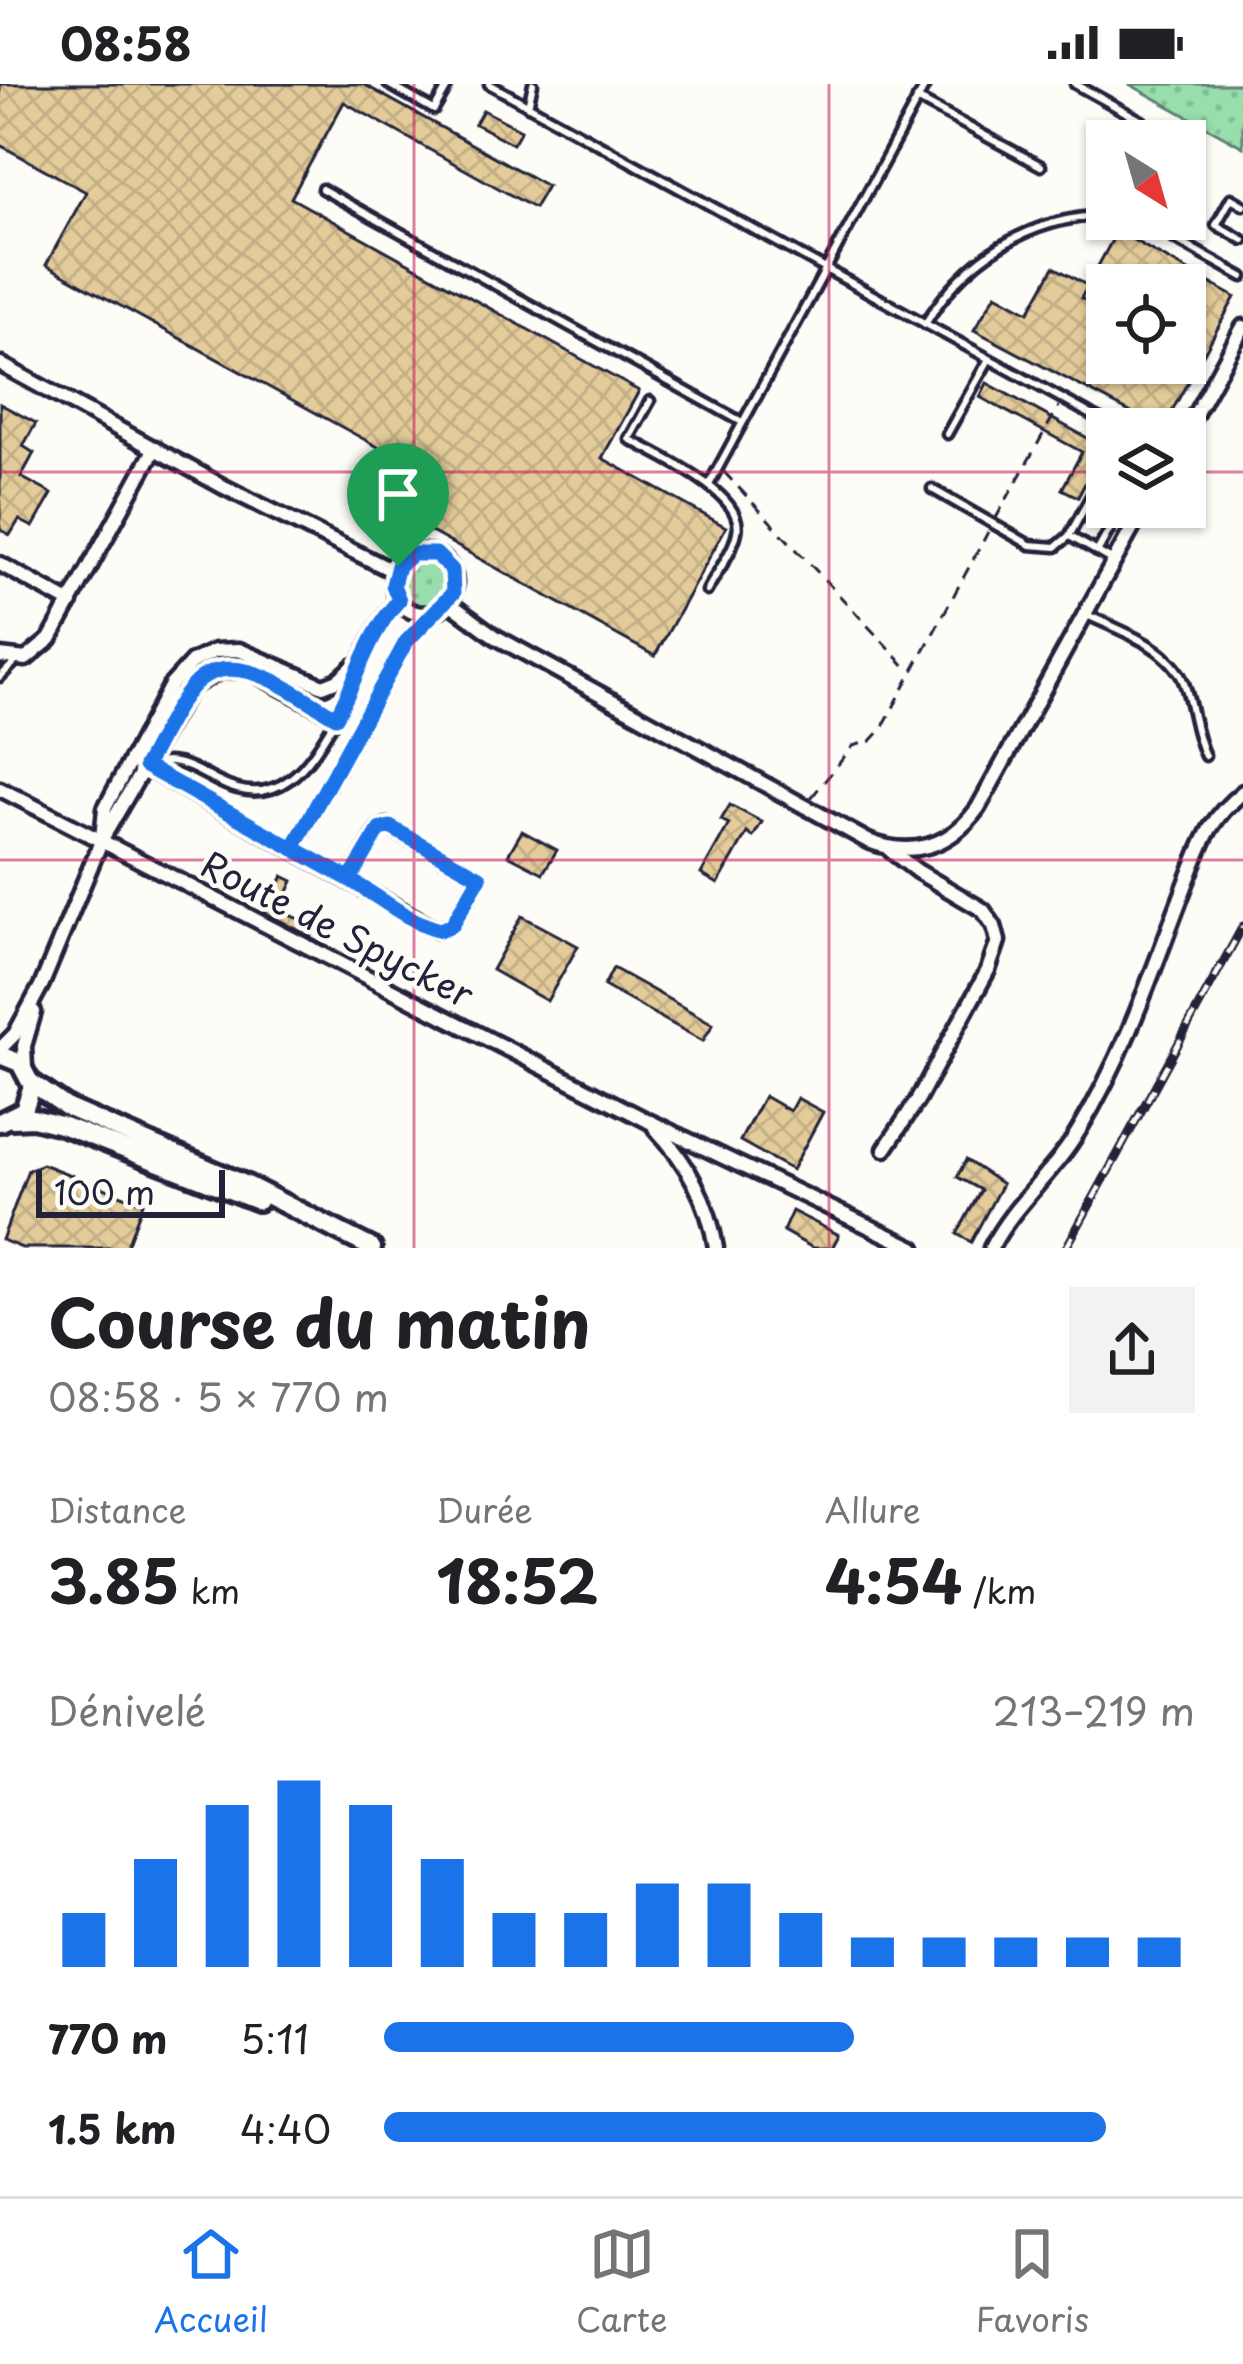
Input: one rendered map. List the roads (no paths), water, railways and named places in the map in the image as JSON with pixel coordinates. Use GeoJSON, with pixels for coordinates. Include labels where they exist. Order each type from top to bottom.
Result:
{"type":"FeatureCollection","features":[{"type":"Feature","properties":{"kind":"main road"},"geometry":{"type":"LineString","coordinates":[[0,1052],[14,1058],[28,1076],[68,1108],[266,1193],[366,1245]]}},
{"type":"Feature","properties":{"kind":"main road"},"geometry":{"type":"LineString","coordinates":[[5,1122],[28,1104],[28,1076]]}},
{"type":"Feature","properties":{"kind":"main road"},"geometry":{"type":"LineString","coordinates":[[5,1122],[40,1118],[74,1129],[366,1245]]}},
{"type":"Feature","properties":{"kind":"street"},"geometry":{"type":"LineString","coordinates":[[1199,408],[1243,327]]}},
{"type":"Feature","properties":{"kind":"street"},"geometry":{"type":"LineString","coordinates":[[0,364],[395,572]]}},
{"type":"Feature","properties":{"kind":"street"},"geometry":{"type":"LineString","coordinates":[[0,656],[16,661],[46,644],[155,448]]}},
{"type":"Feature","properties":{"kind":"street"},"geometry":{"type":"LineString","coordinates":[[886,848],[926,848],[966,824],[1132,528]]}},
{"type":"Feature","properties":{"kind":"street"},"geometry":{"type":"LineString","coordinates":[[293,848],[406,642],[448,602],[454,590],[453,573],[439,556],[413,554],[395,572],[406,642]]}},
{"type":"Feature","properties":{"kind":"street"},"geometry":{"type":"LineString","coordinates":[[0,564],[71,603]]}},
{"type":"Feature","properties":{"kind":"street"},"geometry":{"type":"LineString","coordinates":[[448,602],[496,637],[886,848],[983,910],[998,941],[993,960],[917,1101],[885,1149]]}},
{"type":"Feature","properties":{"kind":"street"},"geometry":{"type":"LineString","coordinates":[[402,603],[416,613],[433,612]]}},
{"type":"Feature","properties":{"kind":"street"},"geometry":{"type":"LineString","coordinates":[[28,1076],[24,1046],[42,985],[102,839],[188,690],[220,671],[254,672],[336,717],[384,617],[402,603]]}},
{"type":"Feature","properties":{"kind":"street"},"geometry":{"type":"LineString","coordinates":[[102,839],[103,812],[174,680],[204,656],[227,650],[252,652],[318,686],[344,676],[362,657]]}},
{"type":"Feature","properties":{"kind":"street"},"geometry":{"type":"LineString","coordinates":[[131,758],[441,930],[452,925],[480,877],[385,826],[350,879]]}},
{"type":"Feature","properties":{"kind":"street","name":"Route de Spycker"},"geometry":{"type":"LineString","coordinates":[[0,790],[648,1121],[914,1248]]}},
{"type":"Feature","properties":{"kind":"street"},"geometry":{"type":"LineString","coordinates":[[991,1248],[1009,1217],[1058,1161],[1087,1116],[1124,1042],[1208,827],[1243,792]]}},
{"type":"Feature","properties":{"kind":"street"},"geometry":{"type":"LineString","coordinates":[[0,1052],[42,985]]}},
{"type":"Feature","properties":{"kind":"street","name":"Route de Spycker"},"geometry":{"type":"LineString","coordinates":[[648,1121],[700,1193],[716,1248]]}},
{"type":"Feature","properties":{"kind":"lane"},"geometry":{"type":"LineString","coordinates":[[388,84],[434,110],[449,84]]}},
{"type":"Feature","properties":{"kind":"lane"},"geometry":{"type":"LineString","coordinates":[[489,84],[1086,412]]}},
{"type":"Feature","properties":{"kind":"lane"},"geometry":{"type":"LineString","coordinates":[[528,106],[532,84]]}},
{"type":"Feature","properties":{"kind":"lane"},"geometry":{"type":"LineString","coordinates":[[710,483],[926,84]]}},
{"type":"Feature","properties":{"kind":"lane"},"geometry":{"type":"LineString","coordinates":[[1075,84],[1138,120]]}},
{"type":"Feature","properties":{"kind":"lane"},"geometry":{"type":"LineString","coordinates":[[917,99],[1041,166]]}},
{"type":"Feature","properties":{"kind":"lane"},"geometry":{"type":"LineString","coordinates":[[322,189],[742,422]]}},
{"type":"Feature","properties":{"kind":"lane"},"geometry":{"type":"LineString","coordinates":[[1243,205],[1231,198],[1216,225],[1243,240]]}},
{"type":"Feature","properties":{"kind":"lane"},"geometry":{"type":"LineString","coordinates":[[925,324],[958,277],[1000,245],[1062,220],[1086,217]]}},
{"type":"Feature","properties":{"kind":"lane"},"geometry":{"type":"LineString","coordinates":[[1177,240],[1243,277]]}},
{"type":"Feature","properties":{"kind":"lane"},"geometry":{"type":"LineString","coordinates":[[947,434],[988,358]]}},
{"type":"Feature","properties":{"kind":"lane"},"geometry":{"type":"LineString","coordinates":[[650,401],[629,439],[710,483],[731,508],[738,529],[707,591]]}},
{"type":"Feature","properties":{"kind":"lane"},"geometry":{"type":"LineString","coordinates":[[932,489],[1039,548],[1060,546],[1086,505]]}},
{"type":"Feature","properties":{"kind":"lane"},"geometry":{"type":"LineString","coordinates":[[1097,552],[1110,528]]}},
{"type":"Feature","properties":{"kind":"lane"},"geometry":{"type":"LineString","coordinates":[[1069,536],[1114,561]]}},
{"type":"Feature","properties":{"kind":"lane"},"geometry":{"type":"LineString","coordinates":[[1085,614],[1160,653],[1177,669],[1205,756]]}},
{"type":"Feature","properties":{"kind":"lane"},"geometry":{"type":"LineString","coordinates":[[0,677],[16,661]]}},
{"type":"Feature","properties":{"kind":"lane"},"geometry":{"type":"LineString","coordinates":[[145,766],[179,762],[230,787],[273,788],[308,765],[336,717]]}},
{"type":"Feature","properties":{"kind":"railway"},"geometry":{"type":"LineString","coordinates":[[1066,1248],[1243,926]]}}]}
